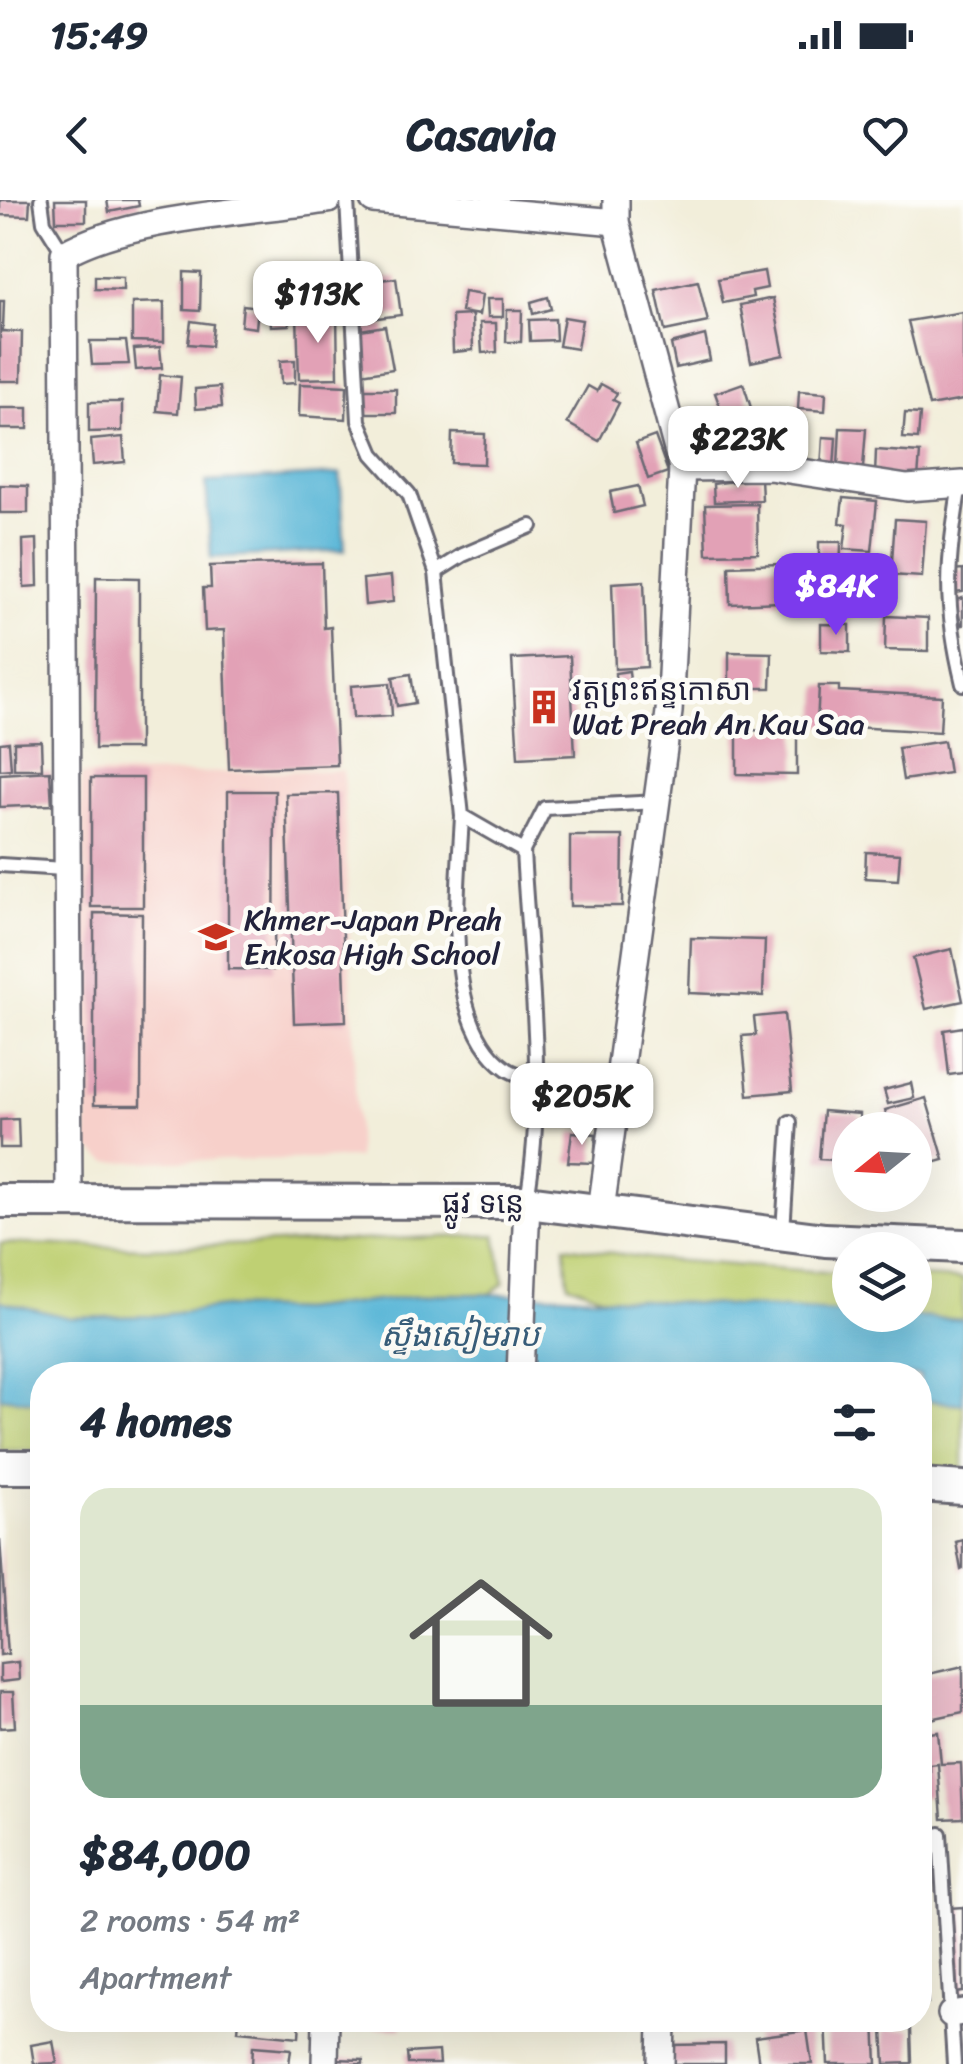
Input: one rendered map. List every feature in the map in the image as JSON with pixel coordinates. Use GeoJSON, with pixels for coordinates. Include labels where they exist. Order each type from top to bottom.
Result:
{"type":"FeatureCollection","features":[{"type":"Feature","properties":{"kind":"street"},"geometry":{"type":"LineString","coordinates":[[68,1204],[64,254],[85,242],[185,210],[328,200]]}},
{"type":"Feature","properties":{"kind":"street"},"geometry":{"type":"LineString","coordinates":[[374,200],[616,211],[682,468],[669,712],[601,1210]]}},
{"type":"Feature","properties":{"kind":"street"},"geometry":{"type":"LineString","coordinates":[[682,468],[768,467],[906,488],[962,484]]}},
{"type":"Feature","properties":{"kind":"street","name":"ផ្លូវ ទន្លេ"},"geometry":{"type":"LineString","coordinates":[[0,1200],[68,1204],[527,1202],[783,1234],[963,1246]]}},
{"type":"Feature","properties":{"kind":"street"},"geometry":{"type":"LineString","coordinates":[[520,1362],[527,1202]]}},
{"type":"Feature","properties":{"kind":"street"},"geometry":{"type":"LineString","coordinates":[[0,1468],[30,1467]]}},
{"type":"Feature","properties":{"kind":"street"},"geometry":{"type":"LineString","coordinates":[[932,1486],[963,1488]]}},
{"type":"Feature","properties":{"kind":"street"},"geometry":{"type":"LineString","coordinates":[[325,2064],[326,2032]]}},
{"type":"Feature","properties":{"kind":"street"},"geometry":{"type":"LineString","coordinates":[[661,2064],[662,2032]]}},
{"type":"Feature","properties":{"kind":"lane"},"geometry":{"type":"LineString","coordinates":[[41,200],[44,222],[64,254]]}},
{"type":"Feature","properties":{"kind":"lane"},"geometry":{"type":"LineString","coordinates":[[347,200],[359,422],[373,454],[409,494],[436,572],[462,816],[456,952],[479,1035],[505,1068],[536,1082]]}},
{"type":"Feature","properties":{"kind":"lane"},"geometry":{"type":"LineString","coordinates":[[962,484],[946,570],[947,602],[963,684]]}},
{"type":"Feature","properties":{"kind":"lane"},"geometry":{"type":"LineString","coordinates":[[436,572],[463,555],[531,526]]}},
{"type":"Feature","properties":{"kind":"lane"},"geometry":{"type":"LineString","coordinates":[[527,1202],[534,1162],[536,1082],[523,850],[545,808],[658,802]]}},
{"type":"Feature","properties":{"kind":"lane"},"geometry":{"type":"LineString","coordinates":[[462,816],[523,850]]}},
{"type":"Feature","properties":{"kind":"lane"},"geometry":{"type":"LineString","coordinates":[[0,865],[64,869]]}},
{"type":"Feature","properties":{"kind":"lane"},"geometry":{"type":"LineString","coordinates":[[783,1234],[790,1122]]}},
{"type":"Feature","properties":{"kind":"lane"},"geometry":{"type":"LineString","coordinates":[[940,1834],[957,2013],[954,2064]]}},
{"type":"Feature","properties":{"kind":"shaded area","name":"Khmer-Japan Preah Enkosa High School"},"geometry":{"type":"Polygon","coordinates":[[[343,770],[358,1158],[108,1162],[88,1148],[81,775],[343,770]]]}},
{"type":"Feature","properties":{"kind":"green space"},"geometry":{"type":"Polygon","coordinates":[[[496,1235],[504,1283],[490,1294],[437,1294],[299,1310],[224,1307],[153,1316],[70,1318],[0,1301],[0,1243],[146,1248],[496,1235]]]}},
{"type":"Feature","properties":{"kind":"green space"},"geometry":{"type":"Polygon","coordinates":[[[565,1246],[654,1259],[832,1273],[832,1312],[612,1300],[568,1284],[565,1246]]]}},
{"type":"Feature","properties":{"kind":"green space"},"geometry":{"type":"Polygon","coordinates":[[[932,1278],[963,1279],[963,1320],[932,1318],[932,1278]]]}},
{"type":"Feature","properties":{"kind":"green space"},"geometry":{"type":"Polygon","coordinates":[[[0,1397],[30,1401],[30,1451],[0,1450],[0,1397]]]}},
{"type":"Feature","properties":{"kind":"green space"},"geometry":{"type":"Polygon","coordinates":[[[932,1401],[963,1404],[963,1469],[932,1468],[932,1401]]]}},
{"type":"Feature","properties":{"kind":"water"},"geometry":{"type":"Polygon","coordinates":[[[340,474],[345,550],[211,558],[206,482],[340,474]]]}},
{"type":"Feature","properties":{"kind":"water","name":"ស្ទឹងសៀមរាប"},"geometry":{"type":"Polygon","coordinates":[[[437,1294],[563,1295],[832,1312],[832,1332],[932,1332],[932,1318],[963,1320],[963,1404],[932,1401],[932,1362],[30,1362],[30,1401],[0,1397],[0,1301],[70,1318],[153,1316],[224,1307],[299,1310],[437,1294]]]}},
{"type":"Feature","properties":{"kind":"building"},"geometry":{"type":"Polygon","coordinates":[[[0,200],[30,200],[29,216],[0,215],[0,200]]]}},
{"type":"Feature","properties":{"kind":"building"},"geometry":{"type":"Polygon","coordinates":[[[55,200],[86,200],[86,221],[56,221],[55,200]]]}},
{"type":"Feature","properties":{"kind":"building"},"geometry":{"type":"Polygon","coordinates":[[[107,200],[138,200],[139,206],[109,212],[107,200]]]}},
{"type":"Feature","properties":{"kind":"building"},"geometry":{"type":"Polygon","coordinates":[[[764,271],[767,288],[752,291],[753,297],[723,303],[718,279],[764,271]]]}},
{"type":"Feature","properties":{"kind":"building"},"geometry":{"type":"Polygon","coordinates":[[[184,272],[201,273],[200,311],[184,310],[184,272]]]}},
{"type":"Feature","properties":{"kind":"building"},"geometry":{"type":"Polygon","coordinates":[[[95,276],[123,277],[123,290],[95,289],[95,276]]]}},
{"type":"Feature","properties":{"kind":"building"},"geometry":{"type":"Polygon","coordinates":[[[396,278],[401,315],[362,320],[356,283],[396,278]]]}},
{"type":"Feature","properties":{"kind":"building"},"geometry":{"type":"Polygon","coordinates":[[[698,281],[708,322],[665,331],[656,290],[698,281]]]}},
{"type":"Feature","properties":{"kind":"building"},"geometry":{"type":"Polygon","coordinates":[[[322,290],[323,308],[293,308],[292,291],[322,290]]]}},
{"type":"Feature","properties":{"kind":"building"},"geometry":{"type":"Polygon","coordinates":[[[464,292],[482,295],[479,315],[461,312],[464,292]]]}},
{"type":"Feature","properties":{"kind":"building"},"geometry":{"type":"Polygon","coordinates":[[[548,297],[551,309],[533,314],[531,302],[548,297]]]}},
{"type":"Feature","properties":{"kind":"building"},"geometry":{"type":"Polygon","coordinates":[[[773,298],[784,355],[751,362],[740,305],[773,298]]]}},
{"type":"Feature","properties":{"kind":"building"},"geometry":{"type":"Polygon","coordinates":[[[487,299],[503,299],[503,317],[488,317],[487,299]]]}},
{"type":"Feature","properties":{"kind":"building"},"geometry":{"type":"Polygon","coordinates":[[[0,301],[4,301],[3,329],[0,329],[0,301]]]}},
{"type":"Feature","properties":{"kind":"building"},"geometry":{"type":"Polygon","coordinates":[[[164,302],[164,342],[132,341],[132,303],[164,302]]]}},
{"type":"Feature","properties":{"kind":"building"},"geometry":{"type":"Polygon","coordinates":[[[243,305],[258,307],[256,328],[241,326],[243,305]]]}},
{"type":"Feature","properties":{"kind":"building"},"geometry":{"type":"Polygon","coordinates":[[[507,310],[522,310],[521,342],[506,342],[507,310]]]}},
{"type":"Feature","properties":{"kind":"building"},"geometry":{"type":"Polygon","coordinates":[[[963,312],[963,400],[929,406],[908,321],[963,312]]]}},
{"type":"Feature","properties":{"kind":"building"},"geometry":{"type":"Polygon","coordinates":[[[270,313],[288,313],[289,325],[271,326],[270,313]]]}},
{"type":"Feature","properties":{"kind":"building"},"geometry":{"type":"Polygon","coordinates":[[[337,313],[338,378],[299,379],[297,314],[337,313]]]}},
{"type":"Feature","properties":{"kind":"building"},"geometry":{"type":"Polygon","coordinates":[[[472,315],[473,350],[453,352],[452,316],[472,315]]]}},
{"type":"Feature","properties":{"kind":"building"},"geometry":{"type":"Polygon","coordinates":[[[564,317],[582,320],[577,349],[559,346],[564,317]]]}},
{"type":"Feature","properties":{"kind":"building"},"geometry":{"type":"Polygon","coordinates":[[[555,319],[556,340],[530,341],[529,320],[555,319]]]}},
{"type":"Feature","properties":{"kind":"building"},"geometry":{"type":"Polygon","coordinates":[[[191,321],[213,324],[211,346],[188,344],[191,321]]]}},
{"type":"Feature","properties":{"kind":"building"},"geometry":{"type":"Polygon","coordinates":[[[480,323],[496,323],[497,352],[482,353],[480,323]]]}},
{"type":"Feature","properties":{"kind":"building"},"geometry":{"type":"Polygon","coordinates":[[[385,326],[393,369],[361,374],[354,331],[385,326]]]}},
{"type":"Feature","properties":{"kind":"building"},"geometry":{"type":"Polygon","coordinates":[[[0,331],[22,332],[21,381],[0,381],[0,331]]]}},
{"type":"Feature","properties":{"kind":"building"},"geometry":{"type":"Polygon","coordinates":[[[705,335],[710,360],[676,368],[671,344],[705,335]]]}},
{"type":"Feature","properties":{"kind":"building"},"geometry":{"type":"Polygon","coordinates":[[[90,341],[126,341],[129,364],[92,365],[90,341]]]}},
{"type":"Feature","properties":{"kind":"building"},"geometry":{"type":"Polygon","coordinates":[[[160,347],[162,368],[136,370],[134,349],[160,347]]]}},
{"type":"Feature","properties":{"kind":"building"},"geometry":{"type":"Polygon","coordinates":[[[295,360],[295,383],[281,384],[280,361],[295,360]]]}},
{"type":"Feature","properties":{"kind":"building"},"geometry":{"type":"Polygon","coordinates":[[[160,375],[181,377],[178,413],[157,411],[160,375]]]}},
{"type":"Feature","properties":{"kind":"building"},"geometry":{"type":"Polygon","coordinates":[[[743,383],[753,414],[726,423],[715,393],[743,383]]]}},
{"type":"Feature","properties":{"kind":"building"},"geometry":{"type":"Polygon","coordinates":[[[300,384],[347,386],[346,419],[299,416],[300,384]]]}},
{"type":"Feature","properties":{"kind":"building"},"geometry":{"type":"Polygon","coordinates":[[[601,384],[617,393],[613,400],[619,403],[599,441],[567,423],[588,386],[597,391],[601,384]]]}},
{"type":"Feature","properties":{"kind":"building"},"geometry":{"type":"Polygon","coordinates":[[[220,387],[222,407],[196,409],[195,389],[220,387]]]}},
{"type":"Feature","properties":{"kind":"building"},"geometry":{"type":"Polygon","coordinates":[[[365,389],[396,389],[396,413],[364,413],[365,389]]]}},
{"type":"Feature","properties":{"kind":"building"},"geometry":{"type":"Polygon","coordinates":[[[799,391],[826,393],[825,411],[798,409],[799,391]]]}},
{"type":"Feature","properties":{"kind":"building"},"geometry":{"type":"Polygon","coordinates":[[[89,402],[122,402],[122,431],[89,432],[89,402]]]}},
{"type":"Feature","properties":{"kind":"building"},"geometry":{"type":"Polygon","coordinates":[[[0,408],[28,408],[28,429],[0,429],[0,408]]]}},
{"type":"Feature","properties":{"kind":"building"},"geometry":{"type":"Polygon","coordinates":[[[905,413],[920,414],[918,439],[903,438],[905,413]]]}},
{"type":"Feature","properties":{"kind":"building"},"geometry":{"type":"Polygon","coordinates":[[[718,419],[729,453],[694,464],[682,430],[718,419]]]}},
{"type":"Feature","properties":{"kind":"building"},"geometry":{"type":"Polygon","coordinates":[[[748,424],[754,444],[731,450],[725,430],[748,424]]]}},
{"type":"Feature","properties":{"kind":"building"},"geometry":{"type":"Polygon","coordinates":[[[840,428],[866,429],[863,468],[838,466],[840,428]]]}},
{"type":"Feature","properties":{"kind":"building"},"geometry":{"type":"Polygon","coordinates":[[[452,433],[485,434],[484,464],[451,463],[452,433]]]}},
{"type":"Feature","properties":{"kind":"building"},"geometry":{"type":"Polygon","coordinates":[[[655,436],[668,472],[648,479],[636,443],[655,436]]]}},
{"type":"Feature","properties":{"kind":"building"},"geometry":{"type":"Polygon","coordinates":[[[123,437],[125,462],[93,465],[91,440],[123,437]]]}},
{"type":"Feature","properties":{"kind":"building"},"geometry":{"type":"Polygon","coordinates":[[[823,437],[836,438],[834,469],[821,468],[823,437]]]}},
{"type":"Feature","properties":{"kind":"building"},"geometry":{"type":"Polygon","coordinates":[[[876,450],[920,453],[918,478],[875,476],[876,450]]]}},
{"type":"Feature","properties":{"kind":"building"},"geometry":{"type":"Polygon","coordinates":[[[761,477],[762,500],[714,502],[713,484],[761,477]]]}},
{"type":"Feature","properties":{"kind":"building"},"geometry":{"type":"Polygon","coordinates":[[[0,485],[28,486],[28,513],[0,513],[0,485]]]}},
{"type":"Feature","properties":{"kind":"building"},"geometry":{"type":"Polygon","coordinates":[[[638,486],[643,506],[614,513],[610,492],[638,486]]]}},
{"type":"Feature","properties":{"kind":"building"},"geometry":{"type":"Polygon","coordinates":[[[843,498],[877,501],[872,551],[844,549],[847,524],[840,523],[843,498]]]}},
{"type":"Feature","properties":{"kind":"building"},"geometry":{"type":"Polygon","coordinates":[[[757,504],[758,553],[707,554],[705,505],[757,504]]]}},
{"type":"Feature","properties":{"kind":"building"},"geometry":{"type":"Polygon","coordinates":[[[895,519],[926,521],[922,577],[891,575],[895,519]]]}},
{"type":"Feature","properties":{"kind":"building"},"geometry":{"type":"Polygon","coordinates":[[[37,539],[38,586],[24,587],[23,540],[37,539]]]}},
{"type":"Feature","properties":{"kind":"building"},"geometry":{"type":"Polygon","coordinates":[[[819,542],[841,542],[840,585],[819,584],[819,542]]]}},
{"type":"Feature","properties":{"kind":"building"},"geometry":{"type":"Polygon","coordinates":[[[847,557],[876,557],[876,580],[846,580],[847,557]]]}},
{"type":"Feature","properties":{"kind":"building"},"geometry":{"type":"Polygon","coordinates":[[[322,563],[324,628],[331,627],[337,765],[229,769],[224,630],[205,631],[203,588],[211,588],[210,566],[322,563]]]}},
{"type":"Feature","properties":{"kind":"building"},"geometry":{"type":"Polygon","coordinates":[[[779,564],[780,602],[730,604],[729,566],[779,564]]]}},
{"type":"Feature","properties":{"kind":"building"},"geometry":{"type":"Polygon","coordinates":[[[963,570],[963,592],[954,593],[952,571],[963,570]]]}},
{"type":"Feature","properties":{"kind":"building"},"geometry":{"type":"Polygon","coordinates":[[[391,576],[393,602],[365,605],[363,579],[391,576]]]}},
{"type":"Feature","properties":{"kind":"building"},"geometry":{"type":"Polygon","coordinates":[[[96,577],[139,578],[139,749],[95,749],[96,577]]]}},
{"type":"Feature","properties":{"kind":"building"},"geometry":{"type":"Polygon","coordinates":[[[644,581],[647,667],[615,669],[612,583],[644,581]]]}},
{"type":"Feature","properties":{"kind":"building"},"geometry":{"type":"Polygon","coordinates":[[[963,598],[963,625],[961,625],[956,600],[963,598]]]}},
{"type":"Feature","properties":{"kind":"building"},"geometry":{"type":"Polygon","coordinates":[[[886,616],[928,618],[928,651],[885,650],[886,616]]]}},
{"type":"Feature","properties":{"kind":"building"},"geometry":{"type":"Polygon","coordinates":[[[821,624],[850,625],[850,652],[821,651],[821,624]]]}},
{"type":"Feature","properties":{"kind":"building"},"geometry":{"type":"Polygon","coordinates":[[[729,652],[772,653],[771,688],[729,688],[729,652]]]}},
{"type":"Feature","properties":{"kind":"building","name":"វត្តព្រះឥន្ទកោសា Wat Preah An Kau Saa"},"geometry":{"type":"Polygon","coordinates":[[[570,656],[575,755],[518,758],[512,659],[570,656]]]}},
{"type":"Feature","properties":{"kind":"building"},"geometry":{"type":"Polygon","coordinates":[[[629,671],[631,692],[616,694],[615,673],[629,671]]]}},
{"type":"Feature","properties":{"kind":"building"},"geometry":{"type":"Polygon","coordinates":[[[411,674],[415,703],[397,706],[393,677],[411,674]]]}},
{"type":"Feature","properties":{"kind":"building"},"geometry":{"type":"Polygon","coordinates":[[[390,683],[392,716],[353,718],[351,686],[390,683]]]}},
{"type":"Feature","properties":{"kind":"building"},"geometry":{"type":"Polygon","coordinates":[[[819,686],[839,686],[839,691],[942,696],[940,732],[817,725],[819,686]]]}},
{"type":"Feature","properties":{"kind":"building"},"geometry":{"type":"Polygon","coordinates":[[[737,730],[797,731],[797,775],[737,774],[737,730]]]}},
{"type":"Feature","properties":{"kind":"building"},"geometry":{"type":"Polygon","coordinates":[[[41,741],[42,769],[14,769],[14,742],[41,741]]]}},
{"type":"Feature","properties":{"kind":"building"},"geometry":{"type":"Polygon","coordinates":[[[944,741],[949,773],[903,780],[898,748],[944,741]]]}},
{"type":"Feature","properties":{"kind":"building"},"geometry":{"type":"Polygon","coordinates":[[[9,742],[11,769],[0,770],[0,743],[9,742]]]}},
{"type":"Feature","properties":{"kind":"building"},"geometry":{"type":"Polygon","coordinates":[[[50,771],[52,805],[0,807],[0,774],[50,771]]]}},
{"type":"Feature","properties":{"kind":"building"},"geometry":{"type":"Polygon","coordinates":[[[91,778],[143,778],[143,907],[91,907],[91,778]]]}},
{"type":"Feature","properties":{"kind":"building"},"geometry":{"type":"Polygon","coordinates":[[[228,791],[275,791],[274,970],[228,969],[228,791]]]}},
{"type":"Feature","properties":{"kind":"building"},"geometry":{"type":"Polygon","coordinates":[[[338,793],[346,1021],[294,1023],[286,794],[338,793]]]}},
{"type":"Feature","properties":{"kind":"building"},"geometry":{"type":"Polygon","coordinates":[[[570,836],[623,836],[622,906],[570,906],[570,836]]]}},
{"type":"Feature","properties":{"kind":"building"},"geometry":{"type":"Polygon","coordinates":[[[866,852],[900,854],[898,880],[865,878],[866,852]]]}},
{"type":"Feature","properties":{"kind":"building"},"geometry":{"type":"Polygon","coordinates":[[[94,913],[142,914],[141,1105],[94,1105],[94,913]]]}},
{"type":"Feature","properties":{"kind":"building"},"geometry":{"type":"Polygon","coordinates":[[[691,938],[765,940],[763,996],[689,993],[691,938]]]}},
{"type":"Feature","properties":{"kind":"building"},"geometry":{"type":"Polygon","coordinates":[[[952,949],[963,1001],[926,1009],[913,958],[952,949]]]}},
{"type":"Feature","properties":{"kind":"building"},"geometry":{"type":"Polygon","coordinates":[[[784,1014],[792,1091],[748,1095],[742,1036],[756,1035],[754,1017],[784,1014]]]}},
{"type":"Feature","properties":{"kind":"building"},"geometry":{"type":"Polygon","coordinates":[[[963,1027],[963,1073],[949,1075],[944,1030],[963,1027]]]}},
{"type":"Feature","properties":{"kind":"building"},"geometry":{"type":"Polygon","coordinates":[[[911,1083],[914,1098],[888,1104],[884,1090],[911,1083]]]}},
{"type":"Feature","properties":{"kind":"building"},"geometry":{"type":"Polygon","coordinates":[[[926,1098],[930,1112],[886,1112],[926,1098]]]}},
{"type":"Feature","properties":{"kind":"building"},"geometry":{"type":"Polygon","coordinates":[[[823,1111],[835,1112],[832,1112],[832,1160],[819,1159],[823,1111]]]}},
{"type":"Feature","properties":{"kind":"building"},"geometry":{"type":"Polygon","coordinates":[[[18,1119],[19,1148],[0,1148],[0,1120],[18,1119]]]}},
{"type":"Feature","properties":{"kind":"building"},"geometry":{"type":"Polygon","coordinates":[[[932,1119],[944,1160],[932,1163],[932,1119]]]}},
{"type":"Feature","properties":{"kind":"building"},"geometry":{"type":"Polygon","coordinates":[[[572,1132],[596,1134],[594,1163],[568,1162],[572,1132]]]}},
{"type":"Feature","properties":{"kind":"building"},"geometry":{"type":"Polygon","coordinates":[[[0,1539],[8,1654],[0,1655],[0,1539]]]}},
{"type":"Feature","properties":{"kind":"building"},"geometry":{"type":"Polygon","coordinates":[[[963,1540],[963,1569],[961,1570],[956,1542],[963,1540]]]}},
{"type":"Feature","properties":{"kind":"building"},"geometry":{"type":"Polygon","coordinates":[[[18,1662],[19,1680],[0,1682],[0,1664],[18,1662]]]}},
{"type":"Feature","properties":{"kind":"building"},"geometry":{"type":"Polygon","coordinates":[[[963,1666],[963,1712],[932,1719],[932,1673],[963,1666]]]}},
{"type":"Feature","properties":{"kind":"building"},"geometry":{"type":"Polygon","coordinates":[[[0,1692],[13,1692],[15,1727],[0,1728],[0,1692]]]}},
{"type":"Feature","properties":{"kind":"building"},"geometry":{"type":"Polygon","coordinates":[[[938,1732],[941,1764],[961,1763],[963,1818],[942,1819],[938,1764],[932,1765],[932,1733],[938,1732]]]}},
{"type":"Feature","properties":{"kind":"building"},"geometry":{"type":"Polygon","coordinates":[[[963,1907],[963,1992],[955,1993],[949,1908],[963,1907]]]}},
{"type":"Feature","properties":{"kind":"building"},"geometry":{"type":"Polygon","coordinates":[[[248,2032],[299,2032],[299,2037],[248,2032]]]}},
{"type":"Feature","properties":{"kind":"building"},"geometry":{"type":"Polygon","coordinates":[[[807,2032],[812,2064],[759,2064],[755,2037],[807,2032]]]}},
{"type":"Feature","properties":{"kind":"building"},"geometry":{"type":"Polygon","coordinates":[[[827,2032],[876,2032],[877,2064],[828,2064],[827,2032]]]}},
{"type":"Feature","properties":{"kind":"building"},"geometry":{"type":"Polygon","coordinates":[[[883,2032],[911,2032],[912,2063],[885,2064],[883,2032]]]}},
{"type":"Feature","properties":{"kind":"building"},"geometry":{"type":"Polygon","coordinates":[[[53,2041],[57,2063],[34,2064],[31,2045],[53,2041]]]}},
{"type":"Feature","properties":{"kind":"building"},"geometry":{"type":"Polygon","coordinates":[[[725,2044],[725,2064],[671,2064],[671,2045],[725,2044]]]}},
{"type":"Feature","properties":{"kind":"building"},"geometry":{"type":"Polygon","coordinates":[[[253,2046],[291,2049],[289,2064],[252,2064],[253,2046]]]}},
{"type":"Feature","properties":{"kind":"building"},"geometry":{"type":"Polygon","coordinates":[[[439,2051],[440,2064],[408,2064],[407,2053],[439,2051]]]}},
{"type":"Feature","properties":{"kind":"building"},"geometry":{"type":"Polygon","coordinates":[[[334,2059],[363,2060],[363,2064],[333,2064],[334,2059]]]}},
{"type":"Feature","properties":{"kind":"place","name":"វត្តព្រះឥន្ទកោសា Wat Preah An Kau Saa"},"geometry":{"type":"Point","coordinates":[544,707]}},
{"type":"Feature","properties":{"kind":"place","name":"Khmer-Japan Preah Enkosa High School"},"geometry":{"type":"Point","coordinates":[216,937]}}]}
